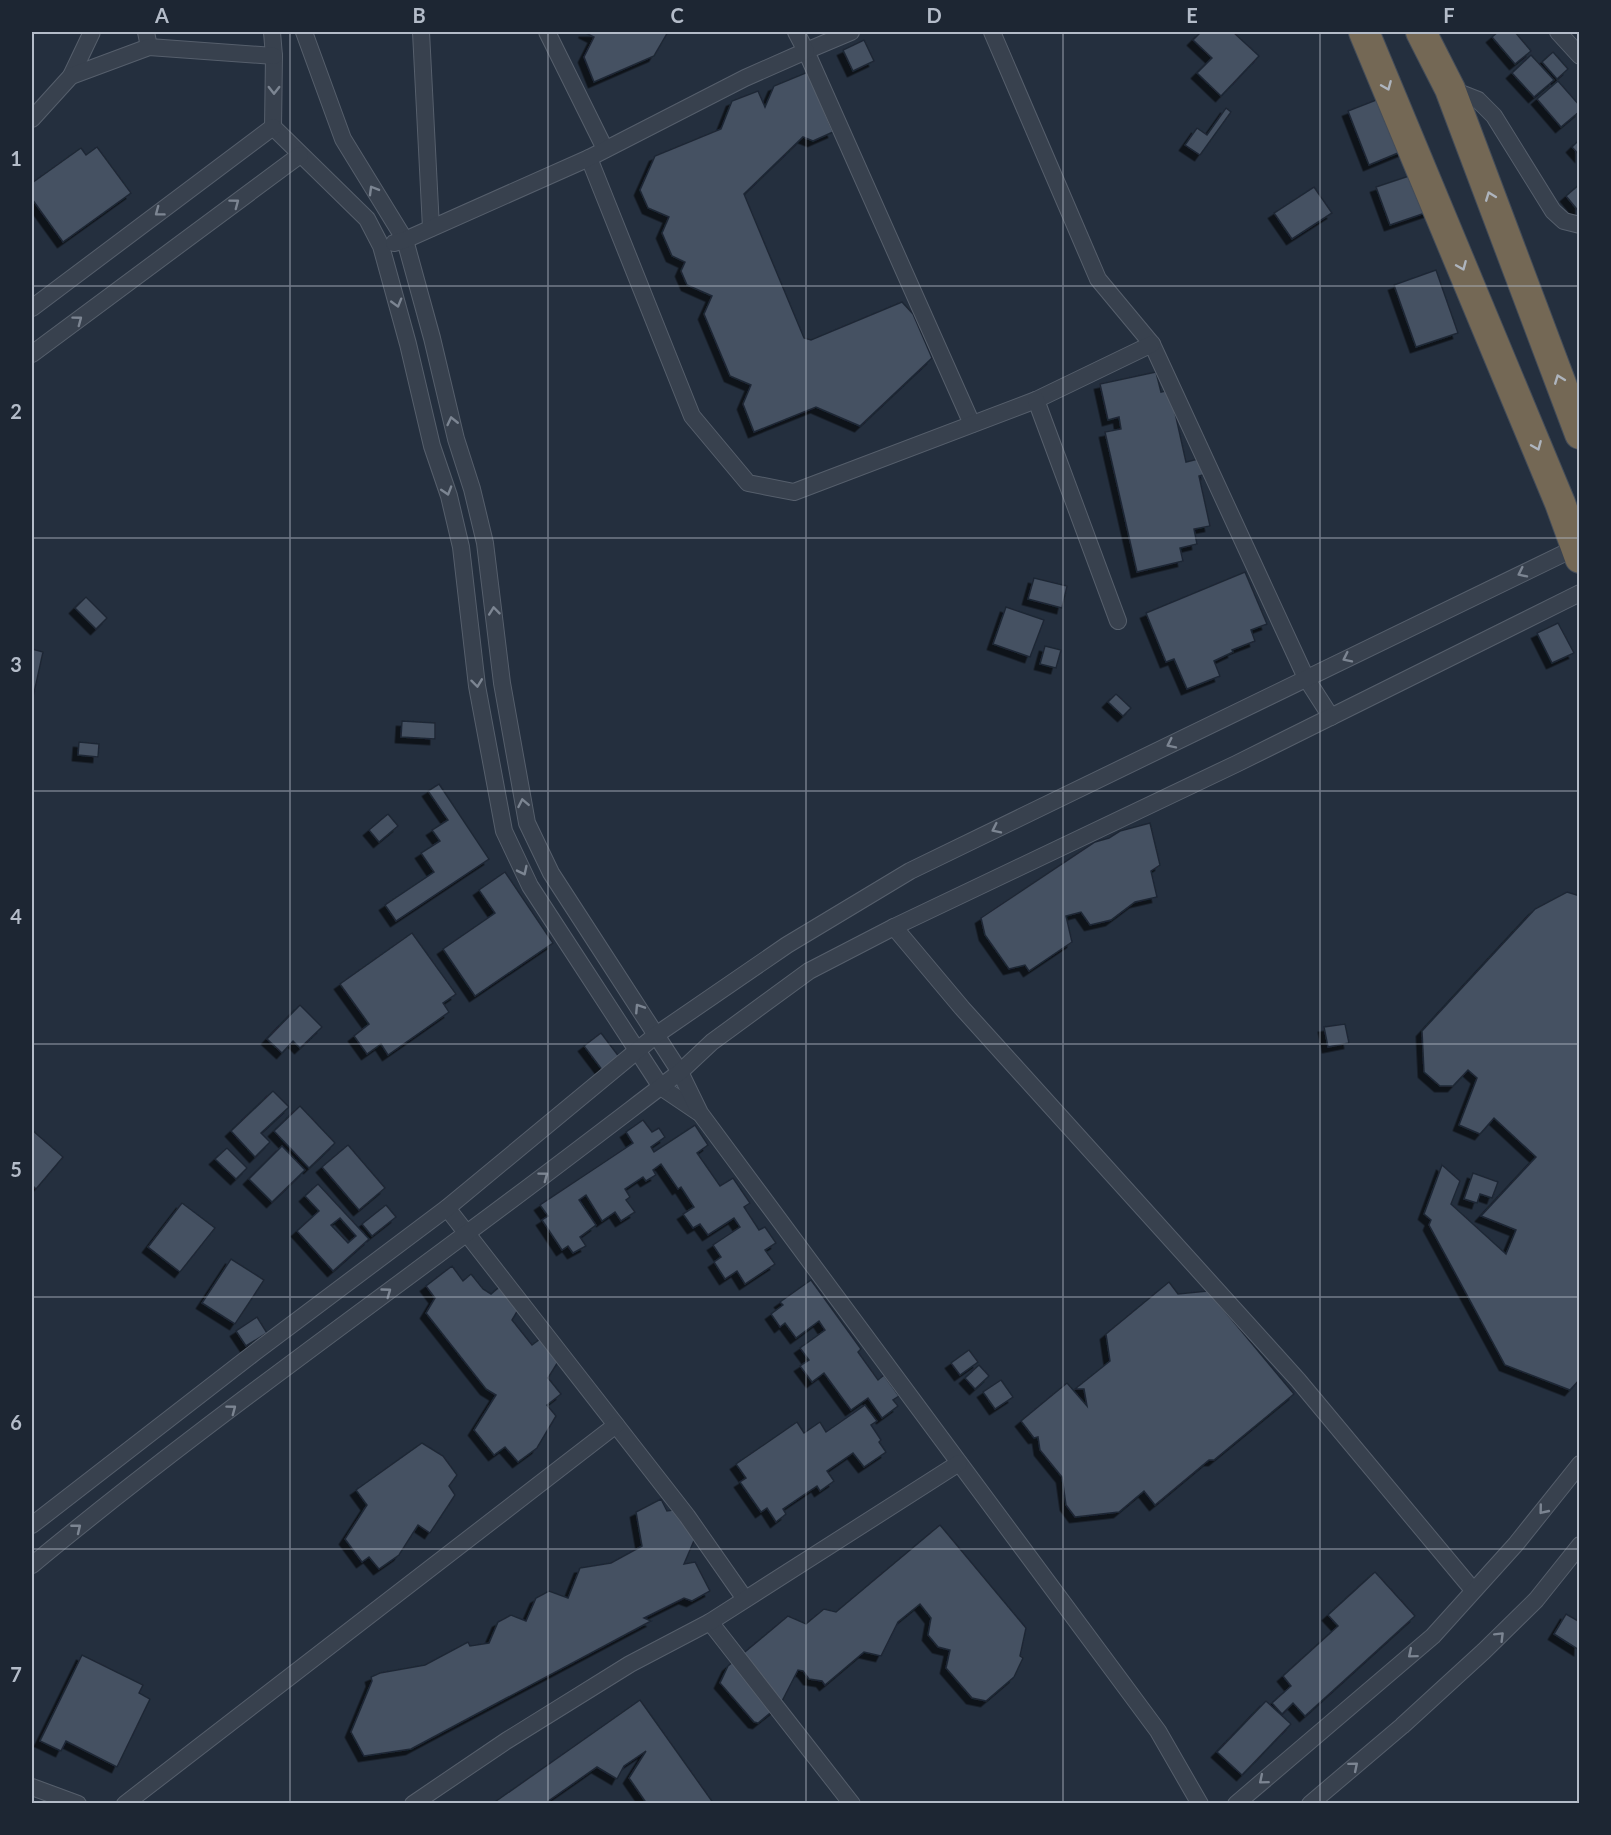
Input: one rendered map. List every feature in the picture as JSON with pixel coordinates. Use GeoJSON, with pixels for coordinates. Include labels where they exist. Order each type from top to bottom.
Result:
{"type":"FeatureCollection","features":[{"type":"Feature","properties":{"kind":"highway"},"geometry":{"type":"LineString","coordinates":[[1364,32],[1560,503],[1577,553]]}},
{"type":"Feature","properties":{"kind":"highway"},"geometry":{"type":"LineString","coordinates":[[1421,32],[1450,88],[1580,434]]}},
{"type":"Feature","properties":{"kind":"street"},"geometry":{"type":"LineString","coordinates":[[32,119],[71,76],[92,32]]}},
{"type":"Feature","properties":{"kind":"street"},"geometry":{"type":"LineString","coordinates":[[272,32],[273,127],[368,219],[381,246],[408,344],[432,446],[449,496],[461,548],[477,686],[504,831],[530,886],[661,1087],[700,1113]]}},
{"type":"Feature","properties":{"kind":"street"},"geometry":{"type":"LineString","coordinates":[[304,32],[344,139],[405,240],[485,543],[502,683],[527,823],[551,873],[680,1072],[700,1113],[1158,1731],[1200,1803]]}},
{"type":"Feature","properties":{"kind":"street"},"geometry":{"type":"LineString","coordinates":[[421,32],[431,228]]}},
{"type":"Feature","properties":{"kind":"street"},"geometry":{"type":"LineString","coordinates":[[547,32],[605,149]]}},
{"type":"Feature","properties":{"kind":"street"},"geometry":{"type":"LineString","coordinates":[[796,32],[972,424]]}},
{"type":"Feature","properties":{"kind":"street"},"geometry":{"type":"LineString","coordinates":[[381,246],[405,240],[589,158],[745,78],[850,32]]}},
{"type":"Feature","properties":{"kind":"street"},"geometry":{"type":"LineString","coordinates":[[992,32],[1098,279],[1152,344],[1306,678],[1331,717]]}},
{"type":"Feature","properties":{"kind":"street"},"geometry":{"type":"LineString","coordinates":[[1558,32],[1580,56]]}},
{"type":"Feature","properties":{"kind":"street"},"geometry":{"type":"LineString","coordinates":[[71,76],[147,39],[274,56]]}},
{"type":"Feature","properties":{"kind":"street"},"geometry":{"type":"LineString","coordinates":[[1450,88],[1478,100],[1494,116],[1553,211],[1564,221],[1580,225]]}},
{"type":"Feature","properties":{"kind":"street"},"geometry":{"type":"LineString","coordinates":[[32,308],[273,127]]}},
{"type":"Feature","properties":{"kind":"street"},"geometry":{"type":"LineString","coordinates":[[32,354],[300,155]]}},
{"type":"Feature","properties":{"kind":"street"},"geometry":{"type":"LineString","coordinates":[[589,158],[692,416],[748,483],[794,492],[1036,400],[1152,344]]}},
{"type":"Feature","properties":{"kind":"street"},"geometry":{"type":"LineString","coordinates":[[1036,400],[1118,621]]}},
{"type":"Feature","properties":{"kind":"street"},"geometry":{"type":"LineString","coordinates":[[32,1525],[254,1353],[447,1208],[656,1035],[787,945],[910,872],[1306,678],[1577,553]]}},
{"type":"Feature","properties":{"kind":"street"},"geometry":{"type":"LineString","coordinates":[[32,1565],[80,1525],[333,1332],[661,1087],[712,1042],[809,971],[894,927],[1331,717],[1580,593]]}},
{"type":"Feature","properties":{"kind":"street"},"geometry":{"type":"LineString","coordinates":[[894,927],[962,1008],[1298,1380],[1473,1590]]}},
{"type":"Feature","properties":{"kind":"street"},"geometry":{"type":"LineString","coordinates":[[447,1208],[687,1516],[745,1599]]}},
{"type":"Feature","properties":{"kind":"street"},"geometry":{"type":"LineString","coordinates":[[125,1803],[616,1425]]}},
{"type":"Feature","properties":{"kind":"street"},"geometry":{"type":"LineString","coordinates":[[413,1803],[506,1741],[630,1664],[710,1622],[959,1463]]}},
{"type":"Feature","properties":{"kind":"street"},"geometry":{"type":"LineString","coordinates":[[1236,1803],[1433,1636],[1516,1544],[1580,1464]]}},
{"type":"Feature","properties":{"kind":"street"},"geometry":{"type":"LineString","coordinates":[[1310,1803],[1402,1726],[1484,1651],[1536,1600],[1580,1545]]}},
{"type":"Feature","properties":{"kind":"street"},"geometry":{"type":"LineString","coordinates":[[710,1622],[842,1800]]}},
{"type":"Feature","properties":{"kind":"street"},"geometry":{"type":"LineString","coordinates":[[32,1787],[78,1803]]}},
{"type":"Feature","properties":{"kind":"building"},"geometry":{"type":"Polygon","coordinates":[[[584,32],[668,32],[654,56],[594,82],[584,57],[594,37],[584,32]]]}},
{"type":"Feature","properties":{"kind":"building"},"geometry":{"type":"Polygon","coordinates":[[[1201,32],[1233,32],[1259,56],[1221,96],[1197,73],[1212,58],[1193,40],[1201,32]]]}},
{"type":"Feature","properties":{"kind":"building"},"geometry":{"type":"Polygon","coordinates":[[[1498,32],[1515,32],[1531,51],[1515,64],[1492,37],[1498,32]]]}},
{"type":"Feature","properties":{"kind":"building"},"geometry":{"type":"Polygon","coordinates":[[[864,40],[874,61],[853,71],[843,50],[864,40]]]}},
{"type":"Feature","properties":{"kind":"building"},"geometry":{"type":"Polygon","coordinates":[[[1553,52],[1568,69],[1557,79],[1542,62],[1553,52]]]}},
{"type":"Feature","properties":{"kind":"building"},"geometry":{"type":"Polygon","coordinates":[[[1531,55],[1554,80],[1534,97],[1512,73],[1531,55]]]}},
{"type":"Feature","properties":{"kind":"building"},"geometry":{"type":"Polygon","coordinates":[[[808,72],[833,132],[813,141],[803,137],[744,194],[804,338],[811,340],[902,302],[913,314],[932,358],[860,426],[816,407],[754,432],[743,404],[751,385],[730,376],[704,314],[712,296],[687,285],[681,271],[685,262],[672,256],[662,233],[669,217],[648,208],[640,190],[655,156],[721,129],[732,101],[758,91],[765,107],[774,86],[808,72]]]}},
{"type":"Feature","properties":{"kind":"building"},"geometry":{"type":"Polygon","coordinates":[[[1558,81],[1580,106],[1580,111],[1561,127],[1537,99],[1558,81]]]}},
{"type":"Feature","properties":{"kind":"building"},"geometry":{"type":"Polygon","coordinates":[[[1389,95],[1410,148],[1369,165],[1348,111],[1389,95]]]}},
{"type":"Feature","properties":{"kind":"building"},"geometry":{"type":"Polygon","coordinates":[[[1226,108],[1231,112],[1200,155],[1185,145],[1197,128],[1207,135],[1226,108]]]}},
{"type":"Feature","properties":{"kind":"building"},"geometry":{"type":"Polygon","coordinates":[[[1580,140],[1580,156],[1572,147],[1580,140]]]}},
{"type":"Feature","properties":{"kind":"building"},"geometry":{"type":"Polygon","coordinates":[[[97,147],[131,193],[63,242],[32,199],[32,183],[81,148],[86,155],[97,147]]]}},
{"type":"Feature","properties":{"kind":"building"},"geometry":{"type":"Polygon","coordinates":[[[1418,173],[1431,211],[1390,225],[1376,187],[1418,173]]]}},
{"type":"Feature","properties":{"kind":"building"},"geometry":{"type":"Polygon","coordinates":[[[1580,184],[1580,213],[1566,196],[1580,184]]]}},
{"type":"Feature","properties":{"kind":"building"},"geometry":{"type":"Polygon","coordinates":[[[1314,187],[1332,213],[1292,239],[1274,213],[1314,187]]]}},
{"type":"Feature","properties":{"kind":"building"},"geometry":{"type":"Polygon","coordinates":[[[1436,270],[1458,333],[1416,347],[1394,285],[1436,270]]]}},
{"type":"Feature","properties":{"kind":"building"},"geometry":{"type":"Polygon","coordinates":[[[1156,372],[1161,392],[1170,390],[1186,462],[1202,458],[1206,474],[1199,476],[1210,526],[1194,529],[1197,544],[1180,548],[1183,561],[1137,572],[1105,432],[1121,429],[1119,417],[1108,420],[1100,384],[1156,372]]]}},
{"type":"Feature","properties":{"kind":"building"},"geometry":{"type":"Polygon","coordinates":[[[1245,572],[1267,624],[1251,630],[1255,641],[1232,650],[1233,652],[1214,661],[1220,676],[1187,689],[1174,659],[1166,662],[1146,613],[1245,572]]]}},
{"type":"Feature","properties":{"kind":"building"},"geometry":{"type":"Polygon","coordinates":[[[1034,578],[1067,586],[1062,608],[1028,599],[1034,578]]]}},
{"type":"Feature","properties":{"kind":"building"},"geometry":{"type":"Polygon","coordinates":[[[86,597],[107,618],[96,629],[75,608],[86,597]]]}},
{"type":"Feature","properties":{"kind":"building"},"geometry":{"type":"Polygon","coordinates":[[[1006,607],[1044,620],[1030,657],[993,644],[1006,607]]]}},
{"type":"Feature","properties":{"kind":"building"},"geometry":{"type":"Polygon","coordinates":[[[1558,623],[1574,653],[1552,663],[1537,633],[1558,623]]]}},
{"type":"Feature","properties":{"kind":"building"},"geometry":{"type":"Polygon","coordinates":[[[1045,646],[1061,650],[1056,668],[1040,664],[1045,646]]]}},
{"type":"Feature","properties":{"kind":"building"},"geometry":{"type":"Polygon","coordinates":[[[32,649],[43,652],[32,702],[32,649]]]}},
{"type":"Feature","properties":{"kind":"building"},"geometry":{"type":"Polygon","coordinates":[[[1116,694],[1131,708],[1123,716],[1108,702],[1116,694]]]}},
{"type":"Feature","properties":{"kind":"building"},"geometry":{"type":"Polygon","coordinates":[[[402,721],[435,723],[435,739],[401,737],[402,721]]]}},
{"type":"Feature","properties":{"kind":"building"},"geometry":{"type":"Polygon","coordinates":[[[79,742],[99,744],[98,757],[78,755],[79,742]]]}},
{"type":"Feature","properties":{"kind":"building"},"geometry":{"type":"Polygon","coordinates":[[[439,784],[489,859],[396,921],[385,905],[434,872],[421,853],[440,841],[432,830],[448,820],[428,791],[439,784]]]}},
{"type":"Feature","properties":{"kind":"building"},"geometry":{"type":"Polygon","coordinates":[[[388,814],[398,826],[379,842],[369,830],[388,814]]]}},
{"type":"Feature","properties":{"kind":"building"},"geometry":{"type":"Polygon","coordinates":[[[1150,823],[1160,865],[1151,871],[1157,897],[1135,902],[1111,920],[1090,925],[1081,912],[1066,916],[1072,942],[1029,971],[1025,965],[1009,969],[985,935],[981,918],[1095,842],[1109,838],[1120,831],[1150,823]]]}},
{"type":"Feature","properties":{"kind":"building"},"geometry":{"type":"Polygon","coordinates":[[[505,872],[553,943],[475,996],[443,949],[495,913],[479,890],[505,872]]]}},
{"type":"Feature","properties":{"kind":"building"},"geometry":{"type":"Polygon","coordinates":[[[1567,892],[1580,896],[1580,1379],[1570,1390],[1505,1365],[1429,1225],[1431,1220],[1424,1214],[1442,1165],[1460,1181],[1451,1204],[1506,1254],[1516,1230],[1481,1216],[1536,1157],[1494,1118],[1480,1134],[1459,1125],[1477,1078],[1468,1070],[1453,1086],[1440,1086],[1424,1072],[1422,1031],[1535,909],[1567,892]]]}},
{"type":"Feature","properties":{"kind":"building"},"geometry":{"type":"Polygon","coordinates":[[[412,933],[456,994],[443,1003],[449,1012],[388,1055],[381,1044],[367,1054],[354,1036],[369,1024],[340,984],[412,933]]]}},
{"type":"Feature","properties":{"kind":"building"},"geometry":{"type":"Polygon","coordinates":[[[300,1005],[322,1027],[300,1048],[293,1041],[282,1053],[267,1039],[300,1005]]]}},
{"type":"Feature","properties":{"kind":"building"},"geometry":{"type":"Polygon","coordinates":[[[1345,1024],[1349,1043],[1328,1047],[1324,1027],[1345,1024]]]}},
{"type":"Feature","properties":{"kind":"building"},"geometry":{"type":"Polygon","coordinates":[[[601,1033],[620,1058],[603,1071],[584,1046],[601,1033]]]}},
{"type":"Feature","properties":{"kind":"building"},"geometry":{"type":"Polygon","coordinates":[[[273,1091],[289,1107],[261,1133],[270,1142],[255,1157],[231,1131],[273,1091]]]}},
{"type":"Feature","properties":{"kind":"building"},"geometry":{"type":"Polygon","coordinates":[[[300,1106],[335,1143],[309,1168],[274,1131],[300,1106]]]}},
{"type":"Feature","properties":{"kind":"building"},"geometry":{"type":"Polygon","coordinates":[[[643,1120],[652,1132],[659,1128],[665,1137],[651,1147],[654,1152],[695,1125],[708,1145],[697,1153],[720,1186],[733,1178],[750,1203],[744,1207],[759,1230],[765,1227],[776,1243],[765,1250],[775,1264],[745,1284],[737,1271],[725,1279],[714,1262],[721,1257],[713,1245],[740,1227],[734,1218],[708,1235],[700,1224],[693,1228],[683,1214],[694,1207],[681,1187],[678,1189],[661,1164],[653,1170],[656,1175],[646,1181],[643,1177],[625,1189],[630,1197],[626,1200],[635,1212],[621,1221],[615,1212],[602,1221],[586,1195],[579,1200],[596,1225],[580,1237],[586,1246],[573,1253],[568,1246],[562,1250],[542,1220],[548,1216],[540,1205],[633,1143],[626,1132],[643,1120]]]}},
{"type":"Feature","properties":{"kind":"building"},"geometry":{"type":"Polygon","coordinates":[[[32,1130],[63,1157],[36,1189],[32,1185],[32,1130]]]}},
{"type":"Feature","properties":{"kind":"building"},"geometry":{"type":"Polygon","coordinates":[[[348,1145],[385,1188],[359,1210],[322,1167],[348,1145]]]}},
{"type":"Feature","properties":{"kind":"building"},"geometry":{"type":"Polygon","coordinates":[[[282,1146],[305,1170],[272,1202],[249,1179],[282,1146]]]}},
{"type":"Feature","properties":{"kind":"building"},"geometry":{"type":"Polygon","coordinates":[[[227,1148],[247,1168],[236,1179],[215,1159],[227,1148]]]}},
{"type":"Feature","properties":{"kind":"building"},"geometry":{"type":"Polygon","coordinates":[[[1473,1173],[1498,1182],[1492,1198],[1480,1194],[1477,1203],[1464,1199],[1473,1173]]]}},
{"type":"Feature","properties":{"kind":"building"},"geometry":{"type":"Polygon","coordinates":[[[318,1184],[369,1239],[333,1271],[297,1231],[319,1211],[305,1196],[318,1184]],[[340,1218],[331,1225],[348,1243],[356,1236],[340,1218]]]}},
{"type":"Feature","properties":{"kind":"building"},"geometry":{"type":"Polygon","coordinates":[[[182,1203],[215,1228],[180,1272],[148,1247],[182,1203]]]}},
{"type":"Feature","properties":{"kind":"building"},"geometry":{"type":"Polygon","coordinates":[[[386,1205],[396,1217],[372,1236],[362,1224],[386,1205]]]}},
{"type":"Feature","properties":{"kind":"building"},"geometry":{"type":"Polygon","coordinates":[[[231,1259],[264,1280],[235,1324],[202,1303],[231,1259]]]}},
{"type":"Feature","properties":{"kind":"building"},"geometry":{"type":"Polygon","coordinates":[[[452,1266],[463,1281],[471,1274],[483,1289],[491,1294],[504,1283],[521,1305],[512,1320],[532,1345],[544,1336],[561,1357],[548,1378],[561,1394],[547,1405],[556,1416],[537,1448],[518,1462],[505,1447],[494,1455],[474,1430],[496,1395],[486,1389],[426,1313],[435,1298],[426,1286],[452,1266]]]}},
{"type":"Feature","properties":{"kind":"building"},"geometry":{"type":"Polygon","coordinates":[[[811,1280],[861,1349],[858,1352],[878,1380],[884,1375],[899,1396],[893,1400],[898,1406],[882,1418],[868,1398],[851,1410],[824,1373],[812,1382],[800,1366],[809,1360],[800,1348],[825,1330],[819,1321],[796,1338],[785,1323],[780,1327],[771,1314],[783,1305],[780,1302],[811,1280]]]}},
{"type":"Feature","properties":{"kind":"building"},"geometry":{"type":"Polygon","coordinates":[[[1169,1282],[1178,1294],[1208,1291],[1294,1394],[1155,1505],[1144,1491],[1119,1512],[1075,1517],[1066,1505],[1062,1477],[1040,1450],[1038,1437],[1034,1438],[1021,1421],[1067,1383],[1087,1406],[1084,1389],[1075,1389],[1110,1361],[1106,1334],[1169,1282]]]}},
{"type":"Feature","properties":{"kind":"building"},"geometry":{"type":"Polygon","coordinates":[[[257,1317],[267,1333],[246,1346],[236,1331],[257,1317]]]}},
{"type":"Feature","properties":{"kind":"building"},"geometry":{"type":"Polygon","coordinates":[[[969,1350],[978,1362],[960,1375],[951,1363],[969,1350]]]}},
{"type":"Feature","properties":{"kind":"building"},"geometry":{"type":"Polygon","coordinates":[[[979,1365],[989,1376],[975,1389],[965,1378],[979,1365]]]}},
{"type":"Feature","properties":{"kind":"building"},"geometry":{"type":"Polygon","coordinates":[[[1001,1380],[1013,1397],[995,1409],[983,1392],[1001,1380]]]}},
{"type":"Feature","properties":{"kind":"building"},"geometry":{"type":"Polygon","coordinates":[[[865,1405],[877,1421],[871,1425],[886,1452],[864,1467],[853,1453],[827,1471],[834,1481],[820,1491],[817,1486],[783,1509],[786,1514],[776,1522],[767,1508],[761,1512],[740,1482],[746,1478],[736,1464],[797,1422],[804,1433],[820,1422],[826,1432],[865,1405]]]}},
{"type":"Feature","properties":{"kind":"building"},"geometry":{"type":"Polygon","coordinates":[[[422,1443],[443,1456],[457,1475],[449,1486],[455,1495],[430,1533],[418,1525],[399,1555],[379,1569],[369,1557],[362,1562],[345,1539],[367,1505],[356,1490],[422,1443]]]}},
{"type":"Feature","properties":{"kind":"building"},"geometry":{"type":"Polygon","coordinates":[[[661,1499],[667,1511],[687,1508],[699,1529],[684,1564],[695,1562],[710,1591],[692,1601],[684,1598],[644,1618],[651,1621],[411,1749],[364,1756],[351,1732],[372,1681],[371,1677],[380,1673],[425,1665],[468,1642],[470,1646],[489,1643],[498,1622],[511,1615],[526,1621],[536,1598],[549,1591],[568,1598],[580,1568],[611,1563],[642,1546],[636,1512],[661,1499]]]}},
{"type":"Feature","properties":{"kind":"building"},"geometry":{"type":"Polygon","coordinates":[[[940,1525],[1026,1628],[1020,1656],[1023,1658],[1014,1677],[986,1701],[972,1698],[946,1668],[950,1650],[938,1647],[928,1635],[931,1618],[920,1604],[898,1622],[881,1656],[864,1652],[825,1685],[822,1681],[809,1679],[803,1671],[798,1670],[780,1705],[758,1723],[754,1722],[720,1683],[728,1666],[788,1616],[806,1624],[824,1609],[836,1612],[940,1525]]]}},
{"type":"Feature","properties":{"kind":"building"},"geometry":{"type":"Polygon","coordinates":[[[1375,1572],[1415,1616],[1305,1716],[1293,1703],[1282,1714],[1272,1703],[1291,1686],[1283,1676],[1338,1626],[1328,1615],[1375,1572]]]}},
{"type":"Feature","properties":{"kind":"building"},"geometry":{"type":"Polygon","coordinates":[[[1566,1614],[1580,1622],[1579,1650],[1554,1634],[1566,1614]]]}},
{"type":"Feature","properties":{"kind":"building"},"geometry":{"type":"Polygon","coordinates":[[[82,1655],[143,1685],[139,1693],[150,1699],[117,1767],[66,1741],[61,1751],[40,1741],[82,1655]]]}},
{"type":"Feature","properties":{"kind":"building"},"geometry":{"type":"Polygon","coordinates":[[[640,1700],[714,1804],[647,1804],[629,1778],[646,1751],[624,1766],[617,1779],[597,1767],[544,1804],[492,1804],[640,1700]]]}},
{"type":"Feature","properties":{"kind":"building"},"geometry":{"type":"Polygon","coordinates":[[[1266,1701],[1291,1724],[1242,1775],[1217,1752],[1266,1701]]]}}]}
